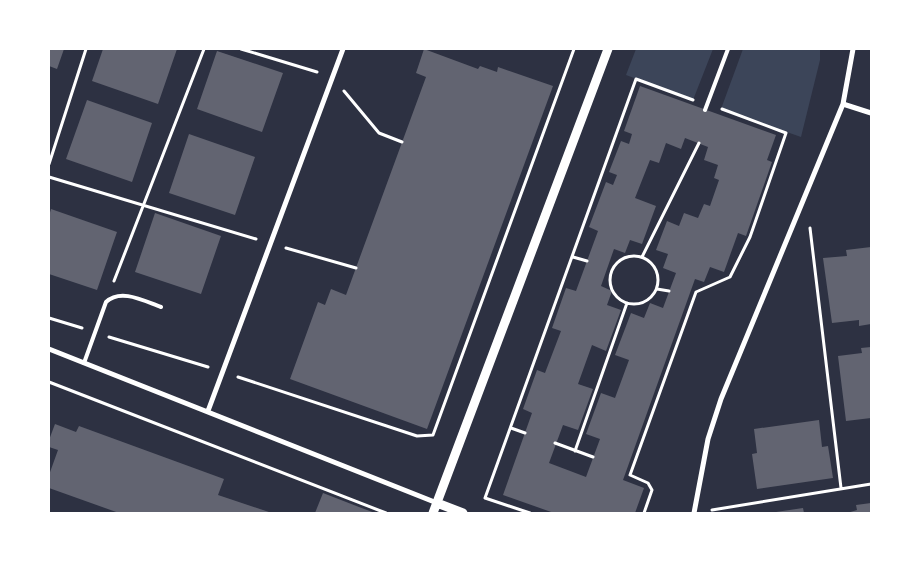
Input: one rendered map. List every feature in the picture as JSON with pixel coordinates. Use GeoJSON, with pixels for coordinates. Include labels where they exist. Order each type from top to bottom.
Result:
{"type":"FeatureCollection","features":[{"type":"Feature","properties":{"kind":"street"},"geometry":{"type":"LineString","coordinates":[[208,412],[343,49]]}},
{"type":"Feature","properties":{"kind":"street"},"geometry":{"type":"LineString","coordinates":[[433,513],[608,49]]}},
{"type":"Feature","properties":{"kind":"street"},"geometry":{"type":"LineString","coordinates":[[694,513],[708,439],[721,399],[843,104],[853,49]]}},
{"type":"Feature","properties":{"kind":"street"},"geometry":{"type":"LineString","coordinates":[[843,104],[871,113]]}},
{"type":"Feature","properties":{"kind":"street"},"geometry":{"type":"LineString","coordinates":[[49,348],[463,513]]}},
{"type":"Feature","properties":{"kind":"lane"},"geometry":{"type":"LineString","coordinates":[[705,110],[728,49]]}},
{"type":"Feature","properties":{"kind":"lane"},"geometry":{"type":"LineString","coordinates":[[84,362],[106,302],[120,294],[162,306]]}},
{"type":"Feature","properties":{"kind":"path"},"geometry":{"type":"LineString","coordinates":[[49,164],[86,49]]}},
{"type":"Feature","properties":{"kind":"path"},"geometry":{"type":"LineString","coordinates":[[106,302],[204,49]]}},
{"type":"Feature","properties":{"kind":"path"},"geometry":{"type":"LineString","coordinates":[[241,49],[304,68]]}},
{"type":"Feature","properties":{"kind":"path"},"geometry":{"type":"LineString","coordinates":[[49,318],[223,372],[417,436],[433,435],[574,49]]}},
{"type":"Feature","properties":{"kind":"path"},"geometry":{"type":"LineString","coordinates":[[530,513],[485,498],[636,79],[693,100]]}},
{"type":"Feature","properties":{"kind":"path"},"geometry":{"type":"LineString","coordinates":[[644,513],[652,490],[648,483],[630,476],[696,292],[730,277],[750,237],[786,133],[721,109]]}},
{"type":"Feature","properties":{"kind":"path"},"geometry":{"type":"LineString","coordinates":[[379,133],[402,142]]}},
{"type":"Feature","properties":{"kind":"path"},"geometry":{"type":"LineString","coordinates":[[642,257],[699,143]]}},
{"type":"Feature","properties":{"kind":"path"},"geometry":{"type":"LineString","coordinates":[[49,177],[356,268]]}},
{"type":"Feature","properties":{"kind":"path"},"geometry":{"type":"LineString","coordinates":[[517,184],[524,186]]}},
{"type":"Feature","properties":{"kind":"path"},"geometry":{"type":"LineString","coordinates":[[806,194],[841,488]]}},
{"type":"Feature","properties":{"kind":"path"},"geometry":{"type":"LineString","coordinates":[[573,257],[587,261]]}},
{"type":"Feature","properties":{"kind":"path"},"geometry":{"type":"LineString","coordinates":[[626,257],[642,257],[654,266],[658,274],[657,288],[647,300],[640,303],[627,303],[617,297],[612,291],[610,283],[612,271],[619,261],[626,257]]}},
{"type":"Feature","properties":{"kind":"path"},"geometry":{"type":"LineString","coordinates":[[607,270],[612,271]]}},
{"type":"Feature","properties":{"kind":"path"},"geometry":{"type":"LineString","coordinates":[[657,288],[669,291]]}},
{"type":"Feature","properties":{"kind":"path"},"geometry":{"type":"LineString","coordinates":[[688,299],[693,301]]}},
{"type":"Feature","properties":{"kind":"path"},"geometry":{"type":"LineString","coordinates":[[575,450],[627,303]]}},
{"type":"Feature","properties":{"kind":"path"},"geometry":{"type":"LineString","coordinates":[[49,382],[386,513]]}},
{"type":"Feature","properties":{"kind":"path"},"geometry":{"type":"LineString","coordinates":[[511,428],[525,433]]}},
{"type":"Feature","properties":{"kind":"path"},"geometry":{"type":"LineString","coordinates":[[556,444],[593,457]]}},
{"type":"Feature","properties":{"kind":"path"},"geometry":{"type":"LineString","coordinates":[[628,468],[632,469]]}},
{"type":"Feature","properties":{"kind":"path"},"geometry":{"type":"LineString","coordinates":[[694,513],[871,484]]}},
{"type":"Feature","properties":{"kind":"shaded area"},"geometry":{"type":"Polygon","coordinates":[[[636,49],[713,49],[693,100],[626,75],[636,49]]]}},
{"type":"Feature","properties":{"kind":"shaded area"},"geometry":{"type":"Polygon","coordinates":[[[743,49],[820,49],[820,60],[801,137],[721,109],[743,49]]]}},
{"type":"Feature","properties":{"kind":"building"},"geometry":{"type":"Polygon","coordinates":[[[49,49],[64,49],[57,69],[49,66],[49,49]]]}},
{"type":"Feature","properties":{"kind":"building"},"geometry":{"type":"Polygon","coordinates":[[[103,49],[177,49],[158,104],[92,81],[103,49]]]}},
{"type":"Feature","properties":{"kind":"building"},"geometry":{"type":"Polygon","coordinates":[[[424,49],[478,69],[480,66],[497,72],[498,67],[553,86],[427,429],[290,379],[318,302],[325,305],[331,289],[346,295],[426,77],[416,73],[424,49]]]}},
{"type":"Feature","properties":{"kind":"building"},"geometry":{"type":"Polygon","coordinates":[[[217,51],[283,73],[262,132],[197,109],[217,51]]]}},
{"type":"Feature","properties":{"kind":"building"},"geometry":{"type":"Polygon","coordinates":[[[640,86],[776,135],[767,160],[772,162],[746,236],[738,233],[724,272],[710,267],[704,282],[695,279],[623,480],[644,488],[635,513],[554,513],[503,495],[532,413],[523,409],[537,370],[545,373],[561,331],[552,328],[566,288],[576,291],[598,231],[589,227],[606,182],[613,185],[617,175],[609,172],[621,141],[629,144],[632,134],[624,131],[640,86]],[[685,138],[681,149],[666,143],[659,163],[650,160],[635,198],[656,206],[642,244],[630,240],[625,253],[614,249],[601,286],[612,291],[607,305],[621,310],[606,351],[592,345],[578,384],[593,389],[578,430],[563,425],[549,463],[586,477],[600,439],[586,434],[601,393],[615,398],[629,360],[615,355],[631,313],[644,318],[650,303],[663,308],[676,273],[663,268],[668,254],[656,250],[667,221],[679,226],[684,213],[698,218],[704,204],[710,206],[719,180],[714,178],[718,165],[704,160],[708,147],[685,138]]]}},
{"type":"Feature","properties":{"kind":"building"},"geometry":{"type":"Polygon","coordinates":[[[87,100],[152,123],[132,182],[66,159],[87,100]]]}},
{"type":"Feature","properties":{"kind":"building"},"geometry":{"type":"Polygon","coordinates":[[[189,134],[255,157],[235,215],[169,193],[189,134]]]}},
{"type":"Feature","properties":{"kind":"building"},"geometry":{"type":"Polygon","coordinates":[[[51,209],[117,232],[97,290],[49,274],[49,216],[51,209]]]}},
{"type":"Feature","properties":{"kind":"building"},"geometry":{"type":"Polygon","coordinates":[[[155,213],[221,236],[201,294],[135,272],[155,213]]]}},
{"type":"Feature","properties":{"kind":"building"},"geometry":{"type":"Polygon","coordinates":[[[871,247],[871,324],[859,326],[859,320],[832,323],[823,258],[847,256],[846,250],[871,247]]]}},
{"type":"Feature","properties":{"kind":"building"},"geometry":{"type":"Polygon","coordinates":[[[871,347],[871,418],[846,421],[838,356],[862,353],[861,348],[871,347]]]}},
{"type":"Feature","properties":{"kind":"building"},"geometry":{"type":"Polygon","coordinates":[[[819,420],[822,447],[828,446],[833,478],[757,489],[752,454],[757,453],[754,429],[819,420]]]}},
{"type":"Feature","properties":{"kind":"building"},"geometry":{"type":"Polygon","coordinates":[[[55,424],[76,432],[79,426],[224,479],[218,495],[272,513],[119,513],[49,488],[49,475],[58,450],[49,447],[49,440],[55,424]]]}},
{"type":"Feature","properties":{"kind":"building"},"geometry":{"type":"Polygon","coordinates":[[[323,493],[359,507],[375,513],[315,513],[323,493]]]}},
{"type":"Feature","properties":{"kind":"building"},"geometry":{"type":"Polygon","coordinates":[[[871,503],[871,513],[847,513],[857,510],[856,505],[871,503]]]}},
{"type":"Feature","properties":{"kind":"building"},"geometry":{"type":"Polygon","coordinates":[[[803,508],[804,513],[776,513],[776,512],[803,508]]]}}]}
